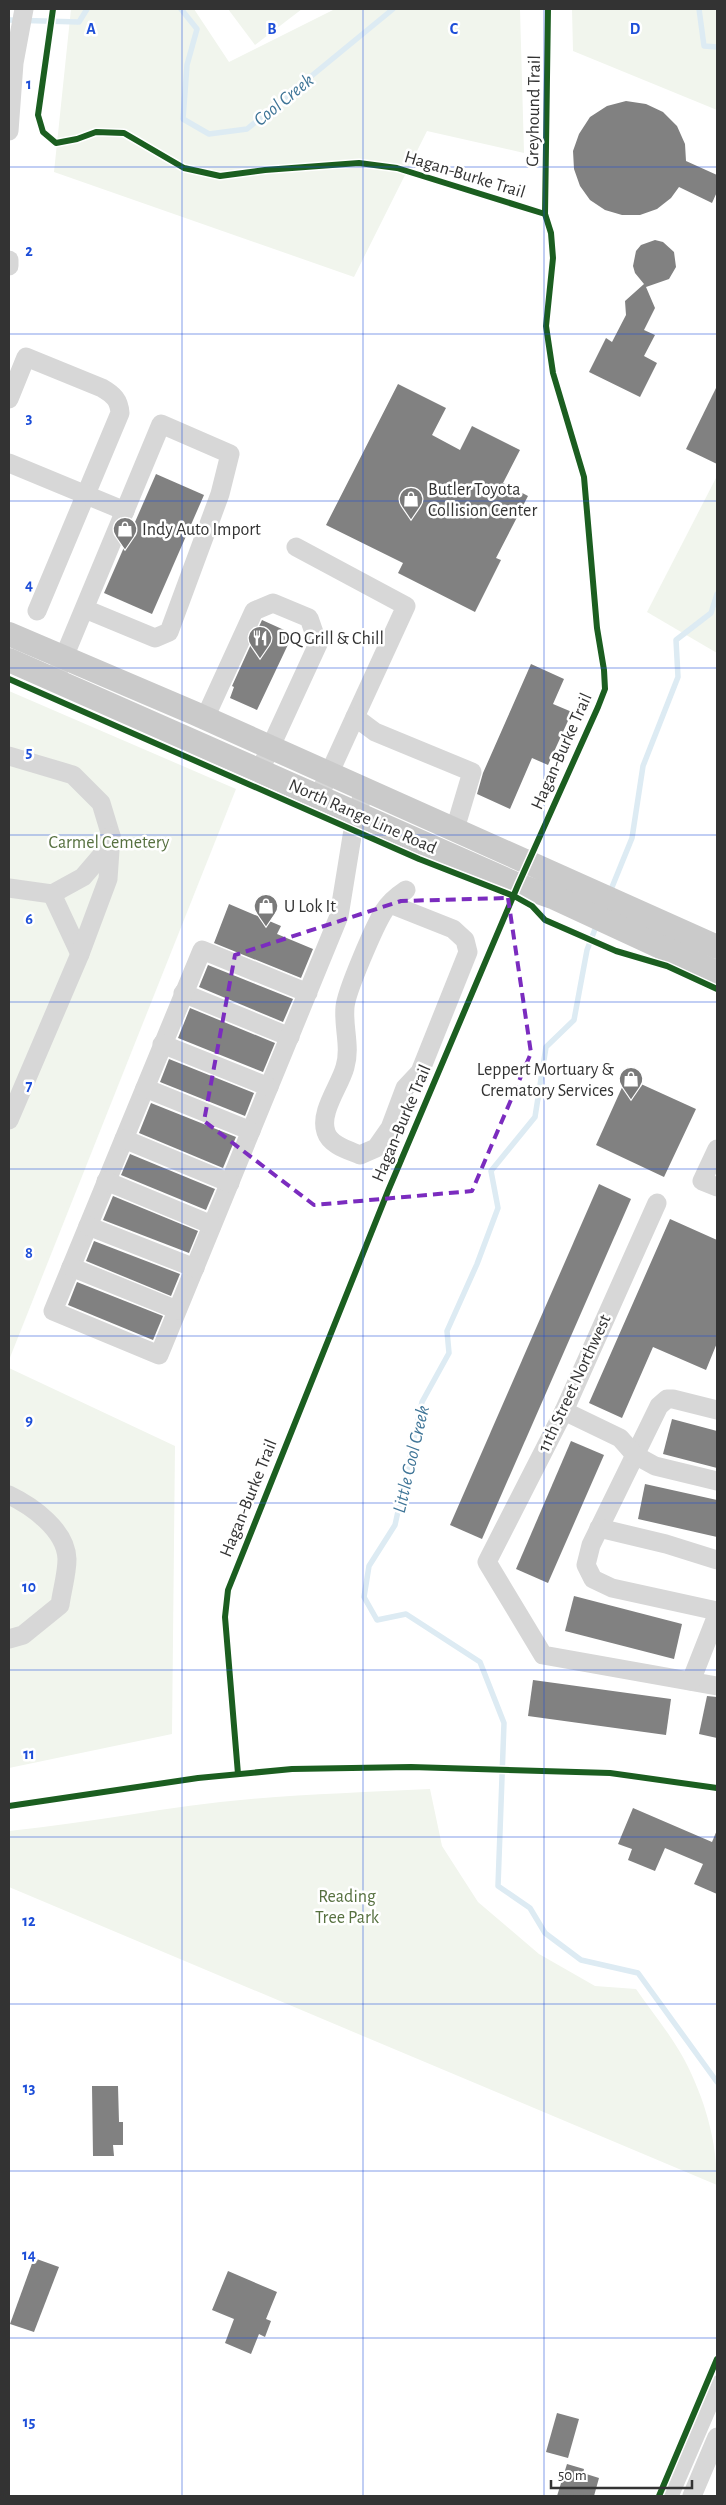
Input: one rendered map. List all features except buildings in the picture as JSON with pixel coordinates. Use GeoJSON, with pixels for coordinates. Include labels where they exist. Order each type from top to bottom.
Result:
{"type":"FeatureCollection","features":[{"type":"Feature","properties":{"kind":"main road","name":"North Range Line Road"},"geometry":{"type":"LineString","coordinates":[[9,634],[274,748],[455,829],[560,888],[626,930],[717,973]]}},
{"type":"Feature","properties":{"kind":"main road","name":"North Range Line Road"},"geometry":{"type":"LineString","coordinates":[[9,660],[264,771],[518,885],[560,888],[635,908],[717,947]]}},
{"type":"Feature","properties":{"kind":"street"},"geometry":{"type":"LineString","coordinates":[[9,131],[14,63],[24,9]]}},
{"type":"Feature","properties":{"kind":"street"},"geometry":{"type":"LineString","coordinates":[[9,260],[9,266]]}},
{"type":"Feature","properties":{"kind":"street"},"geometry":{"type":"LineString","coordinates":[[9,399],[26,357],[112,394],[119,402],[120,414],[37,611]]}},
{"type":"Feature","properties":{"kind":"street"},"geometry":{"type":"LineString","coordinates":[[54,681],[161,424],[230,454],[220,494],[169,632],[155,638],[85,609]]}},
{"type":"Feature","properties":{"kind":"street"},"geometry":{"type":"LineString","coordinates":[[9,463],[124,511]]}},
{"type":"Feature","properties":{"kind":"street"},"geometry":{"type":"LineString","coordinates":[[296,546],[406,606],[318,796]]}},
{"type":"Feature","properties":{"kind":"street"},"geometry":{"type":"LineString","coordinates":[[200,716],[254,611],[273,603],[309,618],[318,644],[264,771]]}},
{"type":"Feature","properties":{"kind":"street"},"geometry":{"type":"LineString","coordinates":[[200,716],[210,678]]}},
{"type":"Feature","properties":{"kind":"street"},"geometry":{"type":"LineString","coordinates":[[355,718],[375,732],[472,772],[455,829]]}},
{"type":"Feature","properties":{"kind":"street"},"geometry":{"type":"LineString","coordinates":[[274,748],[289,724]]}},
{"type":"Feature","properties":{"kind":"street"},"geometry":{"type":"LineString","coordinates":[[9,756],[73,775],[101,802],[111,836],[108,879],[80,954],[9,1120]]}},
{"type":"Feature","properties":{"kind":"street"},"geometry":{"type":"LineString","coordinates":[[308,993],[202,950],[53,1311],[159,1355],[290,1037],[308,993],[339,916],[356,813],[364,789]]}},
{"type":"Feature","properties":{"kind":"street"},"geometry":{"type":"LineString","coordinates":[[9,888],[52,894],[83,877],[101,856],[111,836]]}},
{"type":"Feature","properties":{"kind":"street"},"geometry":{"type":"LineString","coordinates":[[390,904],[453,930],[465,940],[468,952],[420,1072],[405,1088],[390,1128],[376,1148],[360,1155],[333,1142],[326,1134],[325,1116],[345,1067],[348,1051],[345,1005],[384,911],[390,904],[406,890]]}},
{"type":"Feature","properties":{"kind":"street"},"geometry":{"type":"LineString","coordinates":[[52,894],[80,954]]}},
{"type":"Feature","properties":{"kind":"street"},"geometry":{"type":"LineString","coordinates":[[184,993],[290,1037]]}},
{"type":"Feature","properties":{"kind":"street"},"geometry":{"type":"LineString","coordinates":[[162,1044],[269,1087]]}},
{"type":"Feature","properties":{"kind":"street"},"geometry":{"type":"LineString","coordinates":[[145,1088],[251,1131]]}},
{"type":"Feature","properties":{"kind":"street"},"geometry":{"type":"LineString","coordinates":[[124,1139],[230,1183]]}},
{"type":"Feature","properties":{"kind":"street"},"geometry":{"type":"LineString","coordinates":[[717,1148],[702,1181],[717,1188]]}},
{"type":"Feature","properties":{"kind":"street"},"geometry":{"type":"LineString","coordinates":[[106,1181],[212,1225]]}},
{"type":"Feature","properties":{"kind":"street","name":"11th Street Northwest"},"geometry":{"type":"LineString","coordinates":[[657,1202],[564,1411],[487,1562],[543,1655],[691,1681]]}},
{"type":"Feature","properties":{"kind":"street"},"geometry":{"type":"LineString","coordinates":[[88,1226],[195,1268]]}},
{"type":"Feature","properties":{"kind":"street"},"geometry":{"type":"LineString","coordinates":[[71,1267],[178,1310]]}},
{"type":"Feature","properties":{"kind":"street"},"geometry":{"type":"LineString","coordinates":[[715,1404],[673,1399],[662,1402],[599,1528],[587,1556],[586,1565],[588,1573],[600,1584],[717,1611]]}},
{"type":"Feature","properties":{"kind":"street"},"geometry":{"type":"LineString","coordinates":[[564,1411],[620,1438],[636,1454],[655,1466],[717,1481]]}},
{"type":"Feature","properties":{"kind":"street"},"geometry":{"type":"LineString","coordinates":[[9,1496],[26,1503],[59,1534],[67,1558],[60,1605],[23,1635],[9,1638]]}},
{"type":"Feature","properties":{"kind":"street"},"geometry":{"type":"LineString","coordinates":[[599,1528],[666,1544],[717,1560]]}},
{"type":"Feature","properties":{"kind":"street"},"geometry":{"type":"LineString","coordinates":[[717,1615],[691,1681],[717,1686]]}},
{"type":"Feature","properties":{"kind":"street"},"geometry":{"type":"LineString","coordinates":[[669,2496],[717,2385]]}},
{"type":"Feature","properties":{"kind":"street"},"geometry":{"type":"LineString","coordinates":[[692,2496],[717,2437]]}},
{"type":"Feature","properties":{"kind":"highlighted area"},"geometry":{"type":"Polygon","coordinates":[[[508,898],[531,1053],[472,1191],[314,1205],[204,1121],[235,955],[401,901],[508,898]]]}},
{"type":"Feature","properties":{"kind":"green space"},"geometry":{"type":"Polygon","coordinates":[[[71,9],[194,9],[229,62],[335,9],[520,9],[524,153],[427,131],[354,277],[54,172],[71,9]]]}},
{"type":"Feature","properties":{"kind":"green space"},"geometry":{"type":"Polygon","coordinates":[[[228,9],[302,9],[255,45],[228,9]]]}},
{"type":"Feature","properties":{"kind":"green space"},"geometry":{"type":"Polygon","coordinates":[[[572,9],[717,9],[717,110],[573,51],[572,9]]]}},
{"type":"Feature","properties":{"kind":"green space"},"geometry":{"type":"Polygon","coordinates":[[[717,476],[717,653],[647,612],[717,476]]]}},
{"type":"Feature","properties":{"kind":"green space","name":"Carmel Cemetery"},"geometry":{"type":"Polygon","coordinates":[[[9,691],[236,789],[9,1360],[9,691]]]}},
{"type":"Feature","properties":{"kind":"green space"},"geometry":{"type":"Polygon","coordinates":[[[9,1368],[175,1446],[172,1734],[9,1768],[9,1368]]]}},
{"type":"Feature","properties":{"kind":"green space","name":"Reading Tree Park"},"geometry":{"type":"Polygon","coordinates":[[[430,1789],[442,1846],[478,1902],[539,1954],[595,1986],[636,1989],[673,2041],[698,2089],[712,2136],[717,2185],[9,1887],[9,1831],[251,1799],[430,1789]]]}},
{"type":"Feature","properties":{"kind":"waterway","name":"Cool Creek"},"geometry":{"type":"LineString","coordinates":[[9,20],[79,22],[87,9]]}},
{"type":"Feature","properties":{"kind":"waterway","name":"Cool Creek"},"geometry":{"type":"LineString","coordinates":[[181,9],[197,29],[187,65],[183,119],[209,134],[247,129],[393,9]]}},
{"type":"Feature","properties":{"kind":"waterway","name":"Cool Creek"},"geometry":{"type":"LineString","coordinates":[[699,9],[704,46],[717,47]]}},
{"type":"Feature","properties":{"kind":"waterway","name":"Little Cool Creek"},"geometry":{"type":"LineString","coordinates":[[610,892],[632,838],[643,766],[678,677],[676,640],[711,613],[717,594]]}},
{"type":"Feature","properties":{"kind":"waterway","name":"Little Cool Creek"},"geometry":{"type":"LineString","coordinates":[[597,924],[587,950],[574,1020],[546,1047],[535,1117],[491,1171],[498,1208],[477,1264],[447,1331],[449,1353],[422,1402],[395,1525],[369,1566],[364,1597],[377,1620],[406,1614],[480,1662],[504,1723],[498,1886],[530,1908],[545,1933],[581,1960],[638,1973],[717,2082]]}},
{"type":"Feature","properties":{"kind":"cycle path","name":"Hagan-Burke Trail"},"geometry":{"type":"LineString","coordinates":[[53,9],[38,115],[43,132],[56,143],[77,139],[96,132],[124,133],[184,168],[220,176],[265,170],[359,163],[397,168],[545,214],[551,233],[553,258],[546,326],[553,373],[584,477],[597,628],[605,689],[518,885],[388,1191],[228,1590],[225,1617],[238,1774]]}},
{"type":"Feature","properties":{"kind":"cycle path","name":"Greyhound Trail"},"geometry":{"type":"LineString","coordinates":[[545,214],[548,9]]}},
{"type":"Feature","properties":{"kind":"cycle path"},"geometry":{"type":"LineString","coordinates":[[9,679],[419,859],[514,896],[532,906],[545,920],[616,951],[667,966],[717,989]]}},
{"type":"Feature","properties":{"kind":"cycle path"},"geometry":{"type":"LineString","coordinates":[[9,1806],[198,1778],[292,1769],[411,1767],[610,1773],[717,1788]]}},
{"type":"Feature","properties":{"kind":"cycle path"},"geometry":{"type":"LineString","coordinates":[[659,2496],[717,2359]]}},
{"type":"Feature","properties":{"kind":"place","name":"Butler Toyota Collision Center"},"geometry":{"type":"Point","coordinates":[411,520]}},
{"type":"Feature","properties":{"kind":"place","name":"Indy Auto Import"},"geometry":{"type":"Point","coordinates":[125,550]}},
{"type":"Feature","properties":{"kind":"place","name":"DQ Grill & Chill"},"geometry":{"type":"Point","coordinates":[260,659]}},
{"type":"Feature","properties":{"kind":"place","name":"U Lok It"},"geometry":{"type":"Point","coordinates":[266,927]}},
{"type":"Feature","properties":{"kind":"place","name":"Leppert Mortuary & Crematory Services"},"geometry":{"type":"Point","coordinates":[631,1100]}}]}
